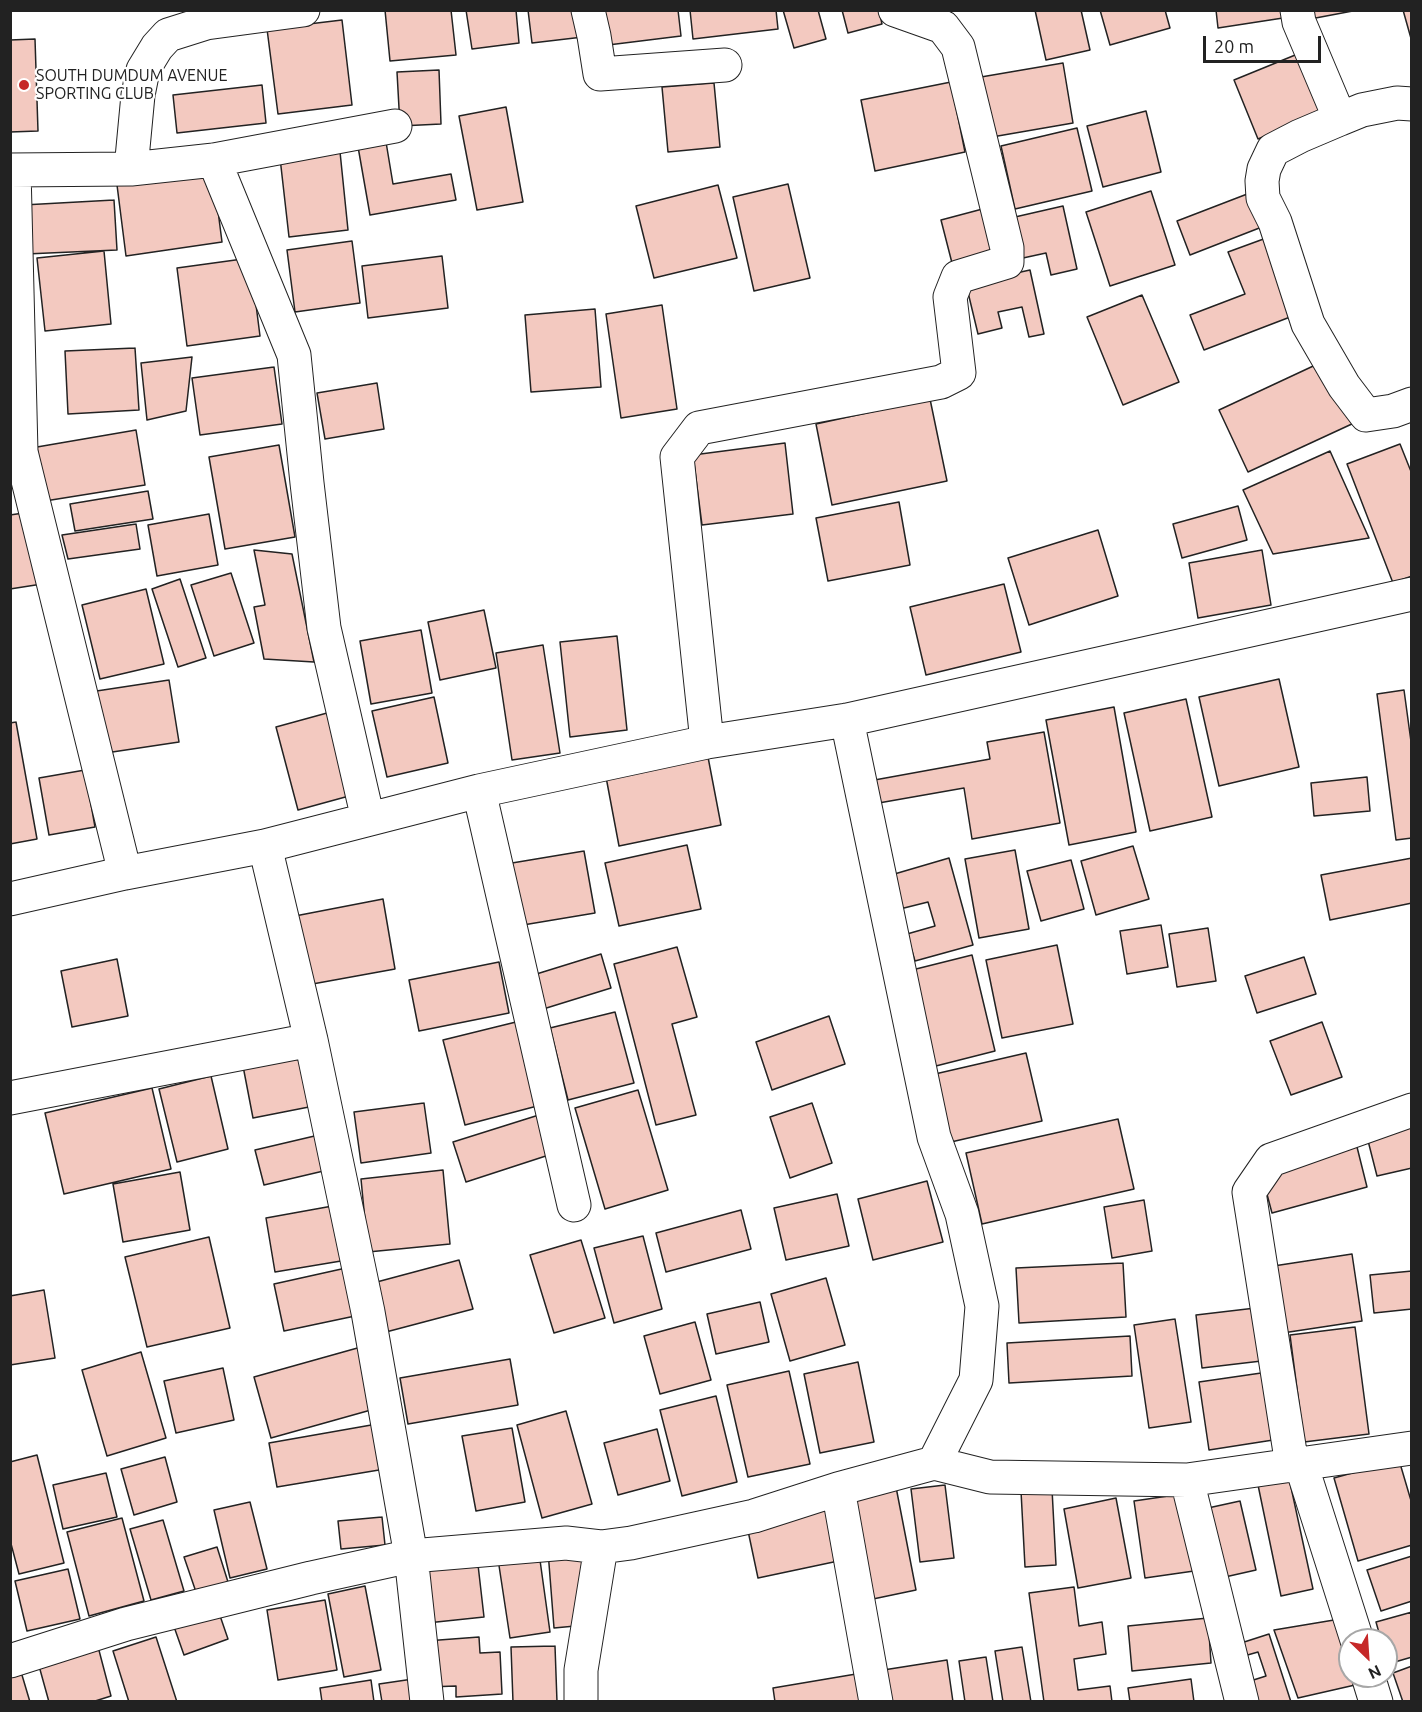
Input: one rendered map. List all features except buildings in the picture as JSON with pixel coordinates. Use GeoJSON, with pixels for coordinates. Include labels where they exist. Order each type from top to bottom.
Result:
{"type":"FeatureCollection","features":[{"type":"Feature","properties":{"kind":"street"},"geometry":{"type":"LineString","coordinates":[[131,169],[138,95],[143,70],[157,47],[168,35],[206,23],[303,10]]}},
{"type":"Feature","properties":{"kind":"street"},"geometry":{"type":"LineString","coordinates":[[588,10],[600,74],[725,65]]}},
{"type":"Feature","properties":{"kind":"street"},"geometry":{"type":"LineString","coordinates":[[708,742],[677,457],[699,428],[941,382],[959,373],[950,297],[958,277],[1006,262],[1007,248],[958,47],[943,27],[895,10]]}},
{"type":"Feature","properties":{"kind":"street"},"geometry":{"type":"LineString","coordinates":[[1297,10],[1299,22],[1340,119]]}},
{"type":"Feature","properties":{"kind":"street"},"geometry":{"type":"LineString","coordinates":[[1412,104],[1397,103],[1362,110],[1300,136],[1273,150],[1264,169],[1262,181],[1263,198],[1275,222],[1308,324],[1344,386],[1366,415],[1394,411],[1412,404]]}},
{"type":"Feature","properties":{"kind":"street"},"geometry":{"type":"LineString","coordinates":[[125,873],[46,551],[21,501],[12,170],[131,169],[214,160],[394,126]]}},
{"type":"Feature","properties":{"kind":"street"},"geometry":{"type":"LineString","coordinates":[[214,160],[294,355],[306,483],[324,628],[368,819]]}},
{"type":"Feature","properties":{"kind":"street"},"geometry":{"type":"LineString","coordinates":[[10,899],[125,873],[265,846],[478,791],[708,742],[847,720],[1412,594]]}},
{"type":"Feature","properties":{"kind":"street"},"geometry":{"type":"LineString","coordinates":[[847,720],[934,1137],[962,1214],[982,1306],[976,1380],[934,1463]]}},
{"type":"Feature","properties":{"kind":"street"},"geometry":{"type":"LineString","coordinates":[[478,791],[574,1205]]}},
{"type":"Feature","properties":{"kind":"street"},"geometry":{"type":"LineString","coordinates":[[265,846],[311,1040],[368,1312],[411,1556],[426,1701]]}},
{"type":"Feature","properties":{"kind":"street"},"geometry":{"type":"LineString","coordinates":[[10,1098],[311,1040]]}},
{"type":"Feature","properties":{"kind":"street"},"geometry":{"type":"LineString","coordinates":[[1353,1628],[1297,1465],[1249,1192],[1271,1160],[1412,1110]]}},
{"type":"Feature","properties":{"kind":"street"},"geometry":{"type":"LineString","coordinates":[[10,1661],[126,1624],[411,1556],[566,1543],[600,1547],[631,1543],[754,1516],[838,1489],[934,1463],[990,1478],[1187,1479],[1412,1448]]}},
{"type":"Feature","properties":{"kind":"street"},"geometry":{"type":"LineString","coordinates":[[1187,1479],[1242,1701]]}},
{"type":"Feature","properties":{"kind":"street"},"geometry":{"type":"LineString","coordinates":[[838,1489],[876,1701]]}},
{"type":"Feature","properties":{"kind":"street"},"geometry":{"type":"LineString","coordinates":[[581,1701],[581,1670],[600,1547]]}},
{"type":"Feature","properties":{"kind":"place","name":"SOUTH DUMDUM AVENUE SPORTING CLUB"},"geometry":{"type":"Point","coordinates":[24,85]}}]}
